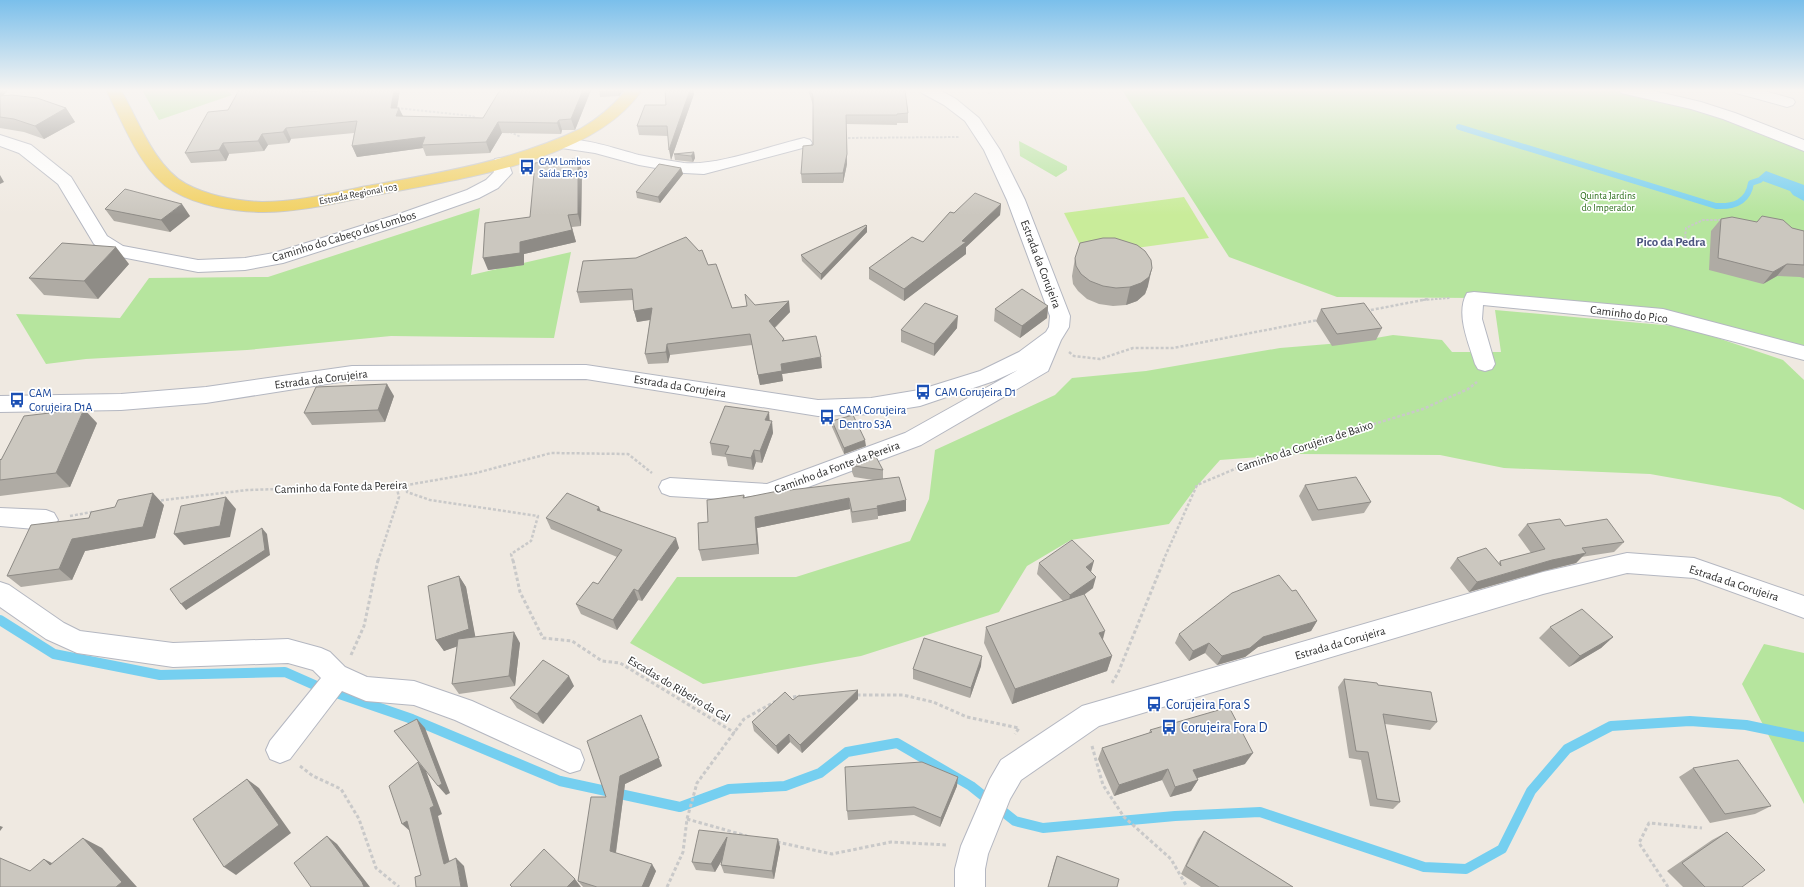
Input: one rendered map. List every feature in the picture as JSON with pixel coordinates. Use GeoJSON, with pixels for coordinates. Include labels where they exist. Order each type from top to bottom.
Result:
{"type":"FeatureCollection","features":[{"type":"Feature","properties":{"kind":"main road","name":"Estrada Regional 103"},"geometry":{"type":"LineString","coordinates":[[135,131],[142,144],[162,171],[178,186],[198,195],[231,205],[265,207],[310,202],[415,182],[501,163],[528,156],[561,144],[585,131]]}},
{"type":"Feature","properties":{"kind":"street","name":"Estrada da Corujeira"},"geometry":{"type":"LineString","coordinates":[[0,404],[144,400],[206,395],[352,373],[586,372],[818,408],[871,406],[920,398],[987,376],[1026,357],[1053,337],[1058,327],[1060,316],[1052,290],[1016,200],[992,150],[979,131]]}},
{"type":"Feature","properties":{"kind":"street"},"geometry":{"type":"LineString","coordinates":[[1767,131],[1804,146]]}},
{"type":"Feature","properties":{"kind":"street","name":"Caminho do Cabeço dos Lombos"},"geometry":{"type":"LineString","coordinates":[[0,140],[25,149],[65,181],[100,240],[118,251],[198,266],[244,264],[276,260],[405,218],[473,194],[492,184],[503,173],[501,163]]}},
{"type":"Feature","properties":{"kind":"street"},"geometry":{"type":"LineString","coordinates":[[561,144],[596,148],[639,160],[684,168],[704,169],[804,143]]}},
{"type":"Feature","properties":{"kind":"street"},"geometry":{"type":"LineString","coordinates":[[1474,298],[1472,319],[1485,364]]}},
{"type":"Feature","properties":{"kind":"street","name":"Caminho do Pico"},"geometry":{"type":"LineString","coordinates":[[1474,298],[1663,316],[1804,353]]}},
{"type":"Feature","properties":{"kind":"street","name":"Caminho da Fonte da Pereira"},"geometry":{"type":"LineString","coordinates":[[670,487],[768,492],[913,439],[1041,366],[1053,337]]}},
{"type":"Feature","properties":{"kind":"street"},"geometry":{"type":"LineString","coordinates":[[0,517],[46,520]]}},
{"type":"Feature","properties":{"kind":"street","name":"Estrada da Corujeira"},"geometry":{"type":"LineString","coordinates":[[970,887],[968,873],[980,835],[1002,783],[1011,770],[1092,715],[1543,583],[1628,563],[1694,568],[1804,607]]}},
{"type":"Feature","properties":{"kind":"street"},"geometry":{"type":"LineString","coordinates":[[0,593],[55,631],[77,642],[173,655],[288,651],[321,660],[332,682]]}},
{"type":"Feature","properties":{"kind":"street"},"geometry":{"type":"LineString","coordinates":[[280,750],[332,682]]}},
{"type":"Feature","properties":{"kind":"street"},"geometry":{"type":"LineString","coordinates":[[332,682],[366,689],[414,693],[462,710],[570,760]]}},
{"type":"Feature","properties":{"kind":"path"},"geometry":{"type":"LineString","coordinates":[[507,131],[527,140],[561,144]]}},
{"type":"Feature","properties":{"kind":"path"},"geometry":{"type":"LineString","coordinates":[[804,143],[845,138],[982,137]]}},
{"type":"Feature","properties":{"kind":"path"},"geometry":{"type":"LineString","coordinates":[[1703,245],[1685,239],[1686,228],[1703,220],[1724,220]]}},
{"type":"Feature","properties":{"kind":"path"},"geometry":{"type":"LineString","coordinates":[[1364,311],[1434,298],[1474,298]]}},
{"type":"Feature","properties":{"kind":"path"},"geometry":{"type":"LineString","coordinates":[[1053,337],[1074,356],[1100,359],[1133,348],[1172,348],[1318,320]]}},
{"type":"Feature","properties":{"kind":"path","name":"Caminho da Corujeira de Baixo"},"geometry":{"type":"LineString","coordinates":[[1092,715],[1118,674],[1156,578],[1196,486],[1256,460],[1423,409],[1468,389],[1483,376],[1485,364]]}},
{"type":"Feature","properties":{"kind":"path","name":"Caminho da Fonte da Pereira"},"geometry":{"type":"LineString","coordinates":[[149,502],[247,490],[407,485],[476,473],[551,453],[628,454],[670,487]]}},
{"type":"Feature","properties":{"kind":"path","name":"Escadas do Ribeiro da Cal"},"geometry":{"type":"LineString","coordinates":[[407,485],[407,492],[430,500],[538,516],[531,541],[511,554],[520,592],[544,638],[572,641],[602,661],[620,663],[735,733]]}},
{"type":"Feature","properties":{"kind":"path"},"geometry":{"type":"LineString","coordinates":[[354,651],[364,626],[375,571],[399,497],[397,489],[388,486]]}},
{"type":"Feature","properties":{"kind":"path"},"geometry":{"type":"LineString","coordinates":[[46,520],[94,512]]}},
{"type":"Feature","properties":{"kind":"path"},"geometry":{"type":"LineString","coordinates":[[851,694],[903,695],[933,702],[967,717],[1019,728]]}},
{"type":"Feature","properties":{"kind":"path"},"geometry":{"type":"LineString","coordinates":[[667,887],[683,852],[687,819],[697,783],[744,719],[771,702],[789,697],[804,696]]}},
{"type":"Feature","properties":{"kind":"path"},"geometry":{"type":"LineString","coordinates":[[1092,715],[1092,752],[1103,785],[1124,817],[1171,859],[1187,887]]}},
{"type":"Feature","properties":{"kind":"path"},"geometry":{"type":"LineString","coordinates":[[280,750],[313,776],[341,789],[359,819],[376,868],[399,887]]}},
{"type":"Feature","properties":{"kind":"path"},"geometry":{"type":"LineString","coordinates":[[687,819],[704,825],[754,837]]}},
{"type":"Feature","properties":{"kind":"path"},"geometry":{"type":"LineString","coordinates":[[1668,887],[1639,843],[1649,823],[1702,828]]}},
{"type":"Feature","properties":{"kind":"path"},"geometry":{"type":"LineString","coordinates":[[769,841],[832,854],[891,842],[980,835]]}},
{"type":"Feature","properties":{"kind":"green space","name":"Quinta Jardins do Imperador"},"geometry":{"type":"Polygon","coordinates":[[[1149,131],[1761,131],[1804,146],[1804,349],[1663,316],[1474,298],[1337,297],[1229,257],[1149,131]]]}},
{"type":"Feature","properties":{"kind":"green space"},"geometry":{"type":"Polygon","coordinates":[[[1019,141],[1067,166],[1067,170],[1056,177],[1020,156],[1019,141]]]}},
{"type":"Feature","properties":{"kind":"green space"},"geometry":{"type":"Polygon","coordinates":[[[1184,197],[1209,238],[1085,255],[1064,213],[1184,197]]]}},
{"type":"Feature","properties":{"kind":"green space"},"geometry":{"type":"Polygon","coordinates":[[[480,208],[471,275],[571,252],[554,338],[391,336],[247,350],[86,359],[46,364],[16,314],[120,318],[149,278],[268,277],[480,208]]]}},
{"type":"Feature","properties":{"kind":"green space"},"geometry":{"type":"Polygon","coordinates":[[[1495,310],[1685,327],[1783,360],[1804,380],[1804,510],[1780,497],[1650,474],[1504,468],[1440,455],[1299,454],[1220,460],[1197,486],[1169,524],[1071,540],[1027,566],[999,612],[861,656],[703,684],[630,643],[677,577],[796,577],[910,541],[929,499],[935,450],[1055,395],[1072,378],[1146,371],[1280,348],[1353,342],[1393,335],[1442,340],[1452,352],[1501,352],[1495,310]]]}},
{"type":"Feature","properties":{"kind":"green space"},"geometry":{"type":"Polygon","coordinates":[[[1764,644],[1804,653],[1804,804],[1742,684],[1764,644]]]}},
{"type":"Feature","properties":{"kind":"water"},"geometry":{"type":"Polygon","coordinates":[[[1766,171],[1804,185],[1804,201],[1793,195],[1790,191],[1760,180],[1759,177],[1766,171]]]}},
{"type":"Feature","properties":{"kind":"building"},"geometry":{"type":"Polygon","coordinates":[[[197,131],[283,131],[262,134],[258,141],[223,143],[219,150],[185,153],[197,131]]]}},
{"type":"Feature","properties":{"kind":"building"},"geometry":{"type":"Polygon","coordinates":[[[355,131],[492,131],[486,142],[422,145],[425,137],[352,146],[355,131]]]}},
{"type":"Feature","properties":{"kind":"building"},"geometry":{"type":"Polygon","coordinates":[[[667,131],[676,131],[669,150],[667,131]]]}},
{"type":"Feature","properties":{"kind":"building"},"geometry":{"type":"Polygon","coordinates":[[[813,131],[846,131],[847,154],[843,173],[801,174],[803,146],[813,145],[813,131]]]}},
{"type":"Feature","properties":{"kind":"building"},"geometry":{"type":"Polygon","coordinates":[[[694,152],[691,156],[674,154],[694,152]]]}},
{"type":"Feature","properties":{"kind":"building"},"geometry":{"type":"Polygon","coordinates":[[[578,158],[578,214],[568,215],[572,230],[520,242],[520,253],[483,258],[485,223],[530,217],[535,163],[578,158]]]}},
{"type":"Feature","properties":{"kind":"building"},"geometry":{"type":"Polygon","coordinates":[[[659,164],[681,168],[658,197],[636,192],[659,164]]]}},
{"type":"Feature","properties":{"kind":"building"},"geometry":{"type":"Polygon","coordinates":[[[125,189],[182,204],[161,220],[105,209],[125,189]]]}},
{"type":"Feature","properties":{"kind":"building"},"geometry":{"type":"Polygon","coordinates":[[[975,193],[1001,204],[962,241],[966,242],[904,289],[869,268],[912,237],[923,242],[950,212],[954,213],[975,193]]]}},
{"type":"Feature","properties":{"kind":"building"},"geometry":{"type":"Polygon","coordinates":[[[1762,216],[1783,220],[1792,228],[1804,231],[1804,265],[1787,264],[1773,272],[1718,258],[1721,219],[1732,217],[1757,222],[1762,216]]]}},
{"type":"Feature","properties":{"kind":"building"},"geometry":{"type":"Polygon","coordinates":[[[866,225],[867,226],[821,274],[801,255],[866,225]]]}},
{"type":"Feature","properties":{"kind":"building"},"geometry":{"type":"Polygon","coordinates":[[[686,237],[699,251],[702,250],[708,265],[716,264],[732,308],[747,306],[745,294],[755,305],[789,301],[769,321],[784,339],[782,341],[816,336],[821,357],[781,364],[782,371],[758,375],[750,334],[667,344],[666,352],[645,354],[652,308],[634,311],[632,289],[577,292],[583,261],[636,258],[686,237]]]}},
{"type":"Feature","properties":{"kind":"building"},"geometry":{"type":"Polygon","coordinates":[[[1103,238],[1115,238],[1137,245],[1145,251],[1151,260],[1152,268],[1149,277],[1141,283],[1130,287],[1116,288],[1103,286],[1090,281],[1081,274],[1076,266],[1075,258],[1080,243],[1103,238]]]}},
{"type":"Feature","properties":{"kind":"building"},"geometry":{"type":"Polygon","coordinates":[[[62,243],[116,247],[84,281],[29,278],[62,243]]]}},
{"type":"Feature","properties":{"kind":"building"},"geometry":{"type":"Polygon","coordinates":[[[1022,289],[1048,306],[1022,326],[995,309],[1022,289]]]}},
{"type":"Feature","properties":{"kind":"building"},"geometry":{"type":"Polygon","coordinates":[[[925,303],[958,316],[934,344],[901,330],[925,303]]]}},
{"type":"Feature","properties":{"kind":"building"},"geometry":{"type":"Polygon","coordinates":[[[1364,303],[1382,328],[1337,334],[1321,309],[1364,303]]]}},
{"type":"Feature","properties":{"kind":"building"},"geometry":{"type":"Polygon","coordinates":[[[387,384],[378,410],[304,413],[316,387],[387,384]]]}},
{"type":"Feature","properties":{"kind":"building"},"geometry":{"type":"Polygon","coordinates":[[[725,406],[769,412],[765,420],[772,421],[760,451],[754,450],[751,458],[725,454],[729,446],[710,443],[725,406]]]}},
{"type":"Feature","properties":{"kind":"building"},"geometry":{"type":"Polygon","coordinates":[[[84,409],[56,473],[0,480],[0,459],[1,460],[24,416],[84,409]]]}},
{"type":"Feature","properties":{"kind":"building"},"geometry":{"type":"Polygon","coordinates":[[[853,415],[865,440],[844,448],[832,421],[853,415]]]}},
{"type":"Feature","properties":{"kind":"building"},"geometry":{"type":"Polygon","coordinates":[[[874,453],[883,470],[854,466],[852,461],[874,453]]]}},
{"type":"Feature","properties":{"kind":"building"},"geometry":{"type":"Polygon","coordinates":[[[899,477],[906,500],[877,506],[878,508],[852,512],[849,498],[755,517],[757,544],[699,550],[698,523],[708,522],[707,500],[744,495],[743,498],[773,492],[899,477]]]}},
{"type":"Feature","properties":{"kind":"building"},"geometry":{"type":"Polygon","coordinates":[[[1356,477],[1371,502],[1318,510],[1305,485],[1356,477]]]}},
{"type":"Feature","properties":{"kind":"building"},"geometry":{"type":"Polygon","coordinates":[[[153,493],[143,527],[72,539],[59,569],[7,576],[31,525],[89,518],[91,512],[115,507],[118,500],[153,493]]]}},
{"type":"Feature","properties":{"kind":"building"},"geometry":{"type":"Polygon","coordinates":[[[567,493],[599,507],[597,510],[676,538],[638,591],[634,589],[613,620],[576,604],[593,582],[598,584],[622,550],[546,518],[567,493]]]}},
{"type":"Feature","properties":{"kind":"building"},"geometry":{"type":"Polygon","coordinates":[[[226,497],[220,526],[174,534],[181,506],[226,497]]]}},
{"type":"Feature","properties":{"kind":"building"},"geometry":{"type":"Polygon","coordinates":[[[1560,519],[1565,526],[1607,519],[1624,542],[1582,548],[1586,553],[1552,560],[1477,582],[1457,558],[1486,548],[1501,566],[1500,561],[1545,549],[1527,524],[1560,519]]]}},
{"type":"Feature","properties":{"kind":"building"},"geometry":{"type":"Polygon","coordinates":[[[262,528],[265,550],[181,604],[170,589],[262,528]]]}},
{"type":"Feature","properties":{"kind":"building"},"geometry":{"type":"Polygon","coordinates":[[[1072,540],[1094,561],[1086,567],[1096,577],[1070,595],[1039,563],[1072,540]]]}},
{"type":"Feature","properties":{"kind":"building"},"geometry":{"type":"Polygon","coordinates":[[[1279,575],[1292,591],[1296,590],[1317,621],[1263,637],[1250,648],[1222,656],[1209,643],[1193,651],[1179,634],[1232,593],[1279,575]]]}},
{"type":"Feature","properties":{"kind":"building"},"geometry":{"type":"Polygon","coordinates":[[[459,576],[469,629],[436,640],[428,586],[459,576]]]}},
{"type":"Feature","properties":{"kind":"building"},"geometry":{"type":"Polygon","coordinates":[[[1084,594],[1105,631],[1099,633],[1112,656],[1015,689],[986,627],[1084,594]]]}},
{"type":"Feature","properties":{"kind":"building"},"geometry":{"type":"Polygon","coordinates":[[[1582,609],[1613,637],[1580,656],[1550,627],[1582,609]]]}},
{"type":"Feature","properties":{"kind":"building"},"geometry":{"type":"Polygon","coordinates":[[[514,632],[509,676],[452,684],[458,639],[514,632]]]}},
{"type":"Feature","properties":{"kind":"building"},"geometry":{"type":"Polygon","coordinates":[[[924,638],[982,656],[971,688],[913,669],[924,638]]]}},
{"type":"Feature","properties":{"kind":"building"},"geometry":{"type":"Polygon","coordinates":[[[543,660],[569,676],[537,714],[510,698],[543,660]]]}},
{"type":"Feature","properties":{"kind":"building"},"geometry":{"type":"Polygon","coordinates":[[[1344,679],[1431,692],[1437,722],[1383,714],[1400,802],[1377,799],[1368,752],[1356,751],[1344,679]]]}},
{"type":"Feature","properties":{"kind":"building"},"geometry":{"type":"Polygon","coordinates":[[[858,690],[800,745],[789,734],[776,746],[752,722],[785,692],[793,700],[798,696],[858,690]]]}},
{"type":"Feature","properties":{"kind":"building"},"geometry":{"type":"Polygon","coordinates":[[[1229,707],[1253,753],[1193,770],[1198,780],[1175,787],[1168,769],[1119,785],[1102,748],[1152,732],[1150,730],[1229,707]]]}},
{"type":"Feature","properties":{"kind":"building"},"geometry":{"type":"Polygon","coordinates":[[[641,715],[659,758],[620,776],[610,851],[652,864],[642,887],[597,887],[578,881],[591,797],[606,797],[587,741],[641,715]]]}},
{"type":"Feature","properties":{"kind":"building"},"geometry":{"type":"Polygon","coordinates":[[[417,719],[442,784],[438,786],[394,731],[417,719]]]}},
{"type":"Feature","properties":{"kind":"building"},"geometry":{"type":"Polygon","coordinates":[[[1738,760],[1771,806],[1725,814],[1693,768],[1738,760]]]}},
{"type":"Feature","properties":{"kind":"building"},"geometry":{"type":"Polygon","coordinates":[[[418,762],[434,806],[430,808],[444,864],[456,858],[461,887],[416,887],[415,877],[421,875],[407,821],[402,824],[389,786],[418,762]]]}},
{"type":"Feature","properties":{"kind":"building"},"geometry":{"type":"Polygon","coordinates":[[[922,762],[958,777],[941,818],[914,807],[847,811],[845,767],[922,762]]]}},
{"type":"Feature","properties":{"kind":"building"},"geometry":{"type":"Polygon","coordinates":[[[247,779],[279,825],[224,867],[193,819],[247,779]]]}},
{"type":"Feature","properties":{"kind":"building"},"geometry":{"type":"Polygon","coordinates":[[[699,830],[778,839],[772,871],[721,865],[727,837],[711,864],[692,862],[699,830]]]}},
{"type":"Feature","properties":{"kind":"building"},"geometry":{"type":"Polygon","coordinates":[[[1204,831],[1293,887],[1219,887],[1186,866],[1204,831]]]}},
{"type":"Feature","properties":{"kind":"building"},"geometry":{"type":"Polygon","coordinates":[[[1727,832],[1765,870],[1742,887],[1705,887],[1682,863],[1727,832]]]}},
{"type":"Feature","properties":{"kind":"building"},"geometry":{"type":"Polygon","coordinates":[[[327,836],[362,882],[364,887],[311,887],[294,863],[327,836]]]}},
{"type":"Feature","properties":{"kind":"building"},"geometry":{"type":"Polygon","coordinates":[[[83,838],[122,882],[116,887],[0,887],[0,858],[30,871],[44,859],[50,865],[83,838]]]}},
{"type":"Feature","properties":{"kind":"building"},"geometry":{"type":"Polygon","coordinates":[[[544,849],[575,879],[567,887],[512,887],[510,885],[544,849]]]}},
{"type":"Feature","properties":{"kind":"building"},"geometry":{"type":"Polygon","coordinates":[[[1057,856],[1119,879],[1117,887],[1048,887],[1057,856]]]}},
{"type":"Feature","properties":{"kind":"waterway"},"geometry":{"type":"LineString","coordinates":[[1473,131],[1716,206],[1729,206],[1739,202],[1747,195],[1751,183],[1760,180]]}},
{"type":"Feature","properties":{"kind":"waterway"},"geometry":{"type":"LineString","coordinates":[[0,620],[54,654],[160,675],[285,672],[319,687],[412,719],[560,781],[680,807],[729,789],[785,786],[820,773],[847,752],[897,743],[971,786],[1015,821],[1043,828],[1175,816],[1260,812],[1424,867],[1466,869],[1502,849],[1531,791],[1567,749],[1611,726],[1690,721],[1746,725],[1804,737]]}},
{"type":"Feature","properties":{"kind":"place","name":"CAM Lombos Saída ER-103"},"geometry":{"type":"Point","coordinates":[527,167]}},
{"type":"Feature","properties":{"kind":"place","name":"CAM Corujeira D1"},"geometry":{"type":"Point","coordinates":[923,392]}},
{"type":"Feature","properties":{"kind":"place","name":"CAM Corujeira D1A"},"geometry":{"type":"Point","coordinates":[17,400]}},
{"type":"Feature","properties":{"kind":"place","name":"CAM Corujeira Dentro S3A"},"geometry":{"type":"Point","coordinates":[827,417]}},
{"type":"Feature","properties":{"kind":"place","name":"Corujeira Fora S"},"geometry":{"type":"Point","coordinates":[1154,704]}},
{"type":"Feature","properties":{"kind":"place","name":"Corujeira Fora D"},"geometry":{"type":"Point","coordinates":[1169,727]}},
{"type":"Feature","properties":{"kind":"district","name":"Pico da Pedra"},"geometry":{"type":"Point","coordinates":[1671,241]}}]}
